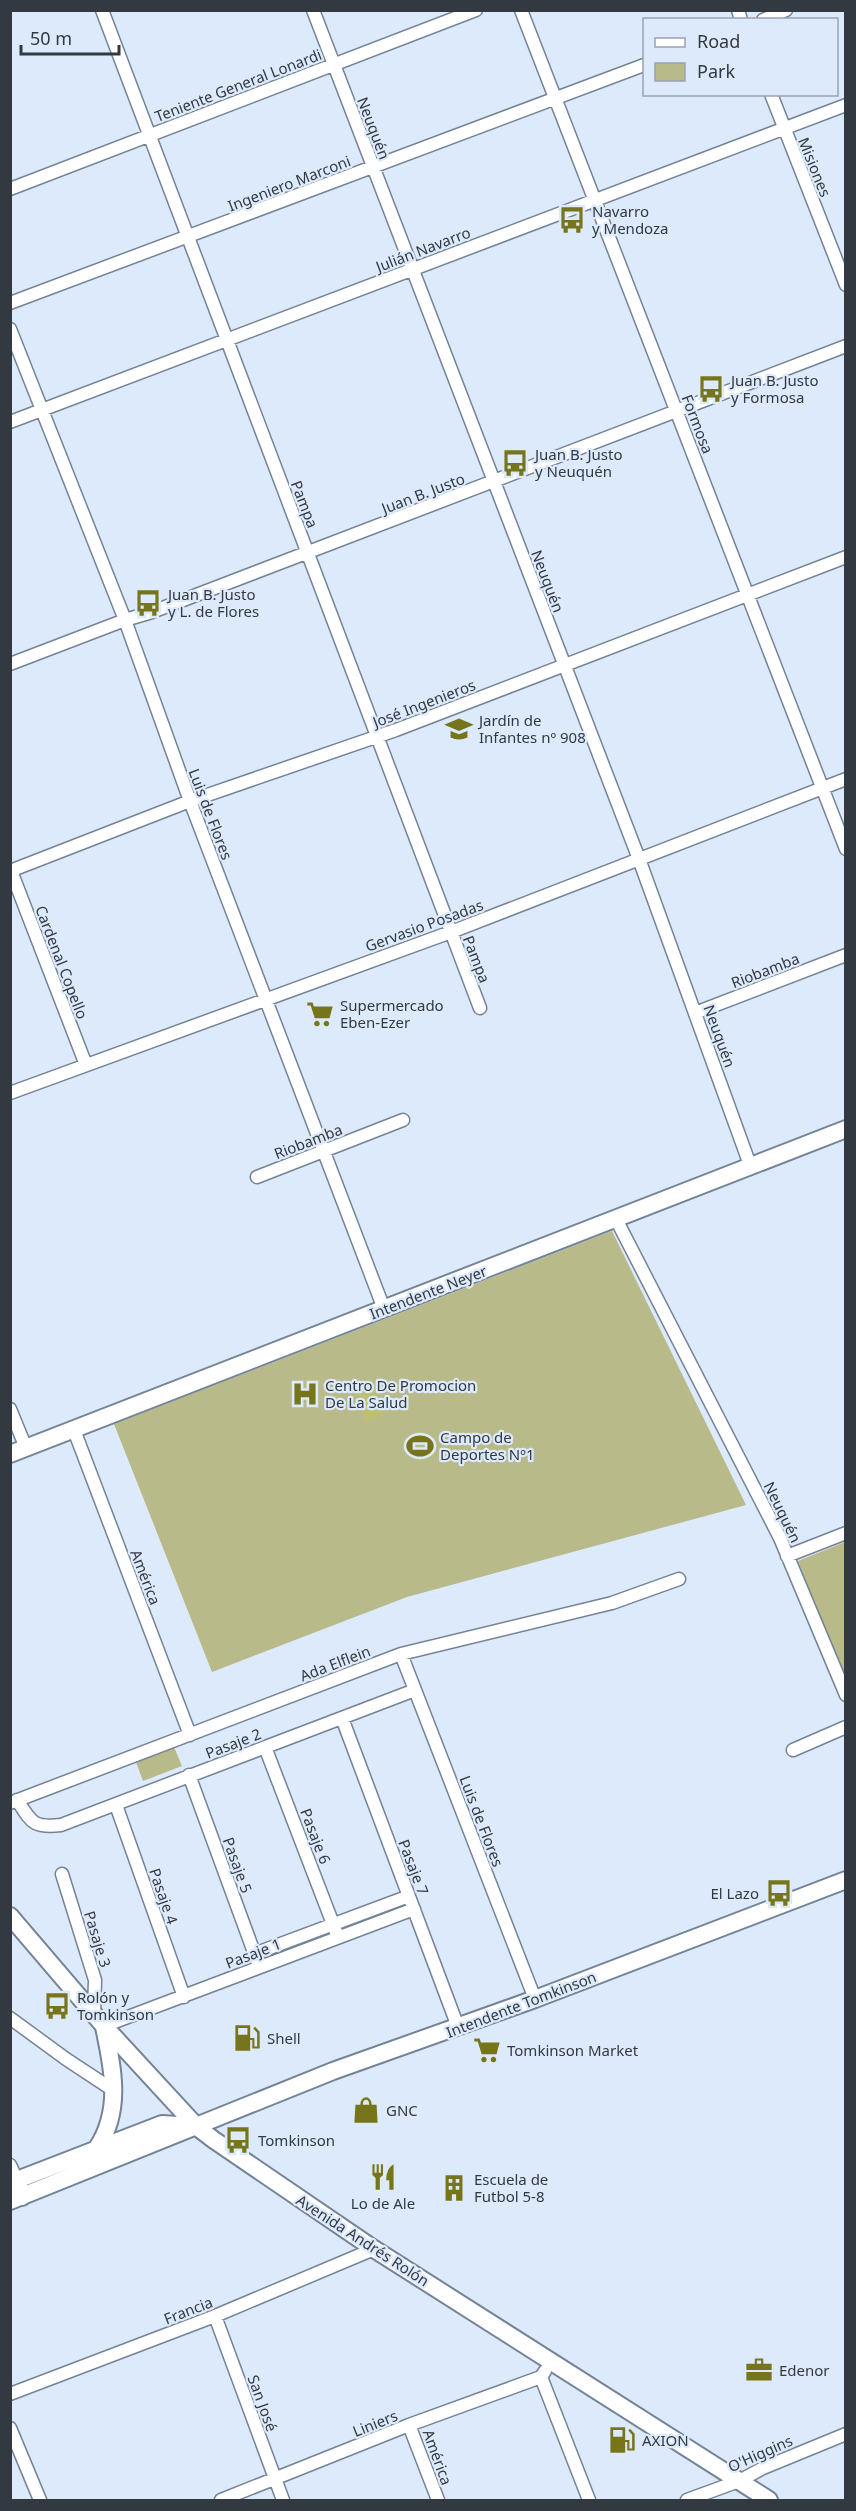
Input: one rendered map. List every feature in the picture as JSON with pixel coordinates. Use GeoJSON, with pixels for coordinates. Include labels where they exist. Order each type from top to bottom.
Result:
{"type":"FeatureCollection","features":[{"type":"Feature","properties":{"kind":"street","name":"Pampa"},"geometry":{"type":"LineString","coordinates":[[102,10],[480,1008]]}},
{"type":"Feature","properties":{"kind":"street","name":"Neuquén"},"geometry":{"type":"LineString","coordinates":[[313,10],[639,859],[750,1165]]}},
{"type":"Feature","properties":{"kind":"street","name":"Teniente General Lonardi"},"geometry":{"type":"LineString","coordinates":[[10,189],[476,10]]}},
{"type":"Feature","properties":{"kind":"street","name":"Formosa"},"geometry":{"type":"LineString","coordinates":[[521,10],[846,849]]}},
{"type":"Feature","properties":{"kind":"street"},"geometry":{"type":"LineString","coordinates":[[768,18],[786,10]]}},
{"type":"Feature","properties":{"kind":"street","name":"Ingeniero Marconi"},"geometry":{"type":"LineString","coordinates":[[10,303],[643,66]]}},
{"type":"Feature","properties":{"kind":"street","name":"Misiones"},"geometry":{"type":"LineString","coordinates":[[772,96],[846,285]]}},
{"type":"Feature","properties":{"kind":"street","name":"Julián Navarro"},"geometry":{"type":"LineString","coordinates":[[10,422],[846,105]]}},
{"type":"Feature","properties":{"kind":"street","name":"Luis de Flores"},"geometry":{"type":"LineString","coordinates":[[10,329],[124,620],[190,801],[384,1309]]}},
{"type":"Feature","properties":{"kind":"street","name":"Juan B. Justo"},"geometry":{"type":"LineString","coordinates":[[10,664],[124,620],[152,612],[846,346]]}},
{"type":"Feature","properties":{"kind":"street","name":"José Ingenieros"},"geometry":{"type":"LineString","coordinates":[[10,871],[190,801],[377,737],[846,557]]}},
{"type":"Feature","properties":{"kind":"street","name":"Gervasio Posadas"},"geometry":{"type":"LineString","coordinates":[[10,1093],[451,932],[846,779]]}},
{"type":"Feature","properties":{"kind":"street","name":"Cardenal Copello"},"geometry":{"type":"LineString","coordinates":[[10,871],[86,1065]]}},
{"type":"Feature","properties":{"kind":"street","name":"Riobamba"},"geometry":{"type":"LineString","coordinates":[[695,1013],[846,955]]}},
{"type":"Feature","properties":{"kind":"street","name":"Riobamba"},"geometry":{"type":"LineString","coordinates":[[257,1177],[403,1120]]}},
{"type":"Feature","properties":{"kind":"street","name":"Intendente Neyer"},"geometry":{"type":"LineString","coordinates":[[18,1451],[846,1129]]}},
{"type":"Feature","properties":{"kind":"street","name":"Neuquén"},"geometry":{"type":"LineString","coordinates":[[616,1219],[787,1556],[846,1695]]}},
{"type":"Feature","properties":{"kind":"street"},"geometry":{"type":"LineString","coordinates":[[10,1409],[18,1451]]}},
{"type":"Feature","properties":{"kind":"street","name":"América"},"geometry":{"type":"LineString","coordinates":[[74,1430],[190,1735]]}},
{"type":"Feature","properties":{"kind":"street"},"geometry":{"type":"LineString","coordinates":[[787,1556],[846,1533]]}},
{"type":"Feature","properties":{"kind":"street","name":"Ada Elflein"},"geometry":{"type":"LineString","coordinates":[[14,1802],[401,1654],[612,1603],[679,1579]]}},
{"type":"Feature","properties":{"kind":"street","name":"Luis de Flores"},"geometry":{"type":"LineString","coordinates":[[401,1654],[535,1999]]}},
{"type":"Feature","properties":{"kind":"street","name":"Pasaje 2"},"geometry":{"type":"LineString","coordinates":[[14,1802],[31,1822],[37,1825],[61,1825],[415,1690]]}},
{"type":"Feature","properties":{"kind":"street","name":"Pasaje 7"},"geometry":{"type":"LineString","coordinates":[[342,1718],[458,2027]]}},
{"type":"Feature","properties":{"kind":"street"},"geometry":{"type":"LineString","coordinates":[[793,1750],[846,1727]]}},
{"type":"Feature","properties":{"kind":"street","name":"Pasaje 6"},"geometry":{"type":"LineString","coordinates":[[265,1747],[338,1937]]}},
{"type":"Feature","properties":{"kind":"street","name":"Pasaje 5"},"geometry":{"type":"LineString","coordinates":[[189,1775],[257,1960]]}},
{"type":"Feature","properties":{"kind":"street","name":"Pasaje 4"},"geometry":{"type":"LineString","coordinates":[[116,1805],[184,1997]]}},
{"type":"Feature","properties":{"kind":"street","name":"Pasaje 3"},"geometry":{"type":"LineString","coordinates":[[62,1874],[95,1980],[99,2020]]}},
{"type":"Feature","properties":{"kind":"street","name":"Intendente Tomkinson"},"geometry":{"type":"LineString","coordinates":[[16,2199],[333,2071],[535,1999],[846,1880]]}},
{"type":"Feature","properties":{"kind":"street","name":"Pasaje 1"},"geometry":{"type":"LineString","coordinates":[[99,2020],[184,1997],[333,1923],[409,1896]]}},
{"type":"Feature","properties":{"kind":"street","name":"Pasaje 1"},"geometry":{"type":"LineString","coordinates":[[257,1960],[338,1937],[414,1909]]}},
{"type":"Feature","properties":{"kind":"street","name":"Avenida Andrés Rolón"},"geometry":{"type":"LineString","coordinates":[[10,1916],[99,2020],[197,2127],[374,2249],[769,2500]]}},
{"type":"Feature","properties":{"kind":"street"},"geometry":{"type":"LineString","coordinates":[[10,2018],[66,2060],[113,2090]]}},
{"type":"Feature","properties":{"kind":"street"},"geometry":{"type":"LineString","coordinates":[[97,2148],[108,2132],[113,2090],[113,2066],[99,2020]]}},
{"type":"Feature","properties":{"kind":"street","name":"Intendente Tomkinson"},"geometry":{"type":"LineString","coordinates":[[13,2176],[162,2124],[197,2127]]}},
{"type":"Feature","properties":{"kind":"street"},"geometry":{"type":"LineString","coordinates":[[13,2176],[16,2199]]}},
{"type":"Feature","properties":{"kind":"street","name":"Francia"},"geometry":{"type":"LineString","coordinates":[[10,2394],[215,2316],[374,2249]]}},
{"type":"Feature","properties":{"kind":"street","name":"San José"},"geometry":{"type":"LineString","coordinates":[[215,2316],[284,2500]]}},
{"type":"Feature","properties":{"kind":"street"},"geometry":{"type":"LineString","coordinates":[[553,2362],[541,2377],[589,2500]]}},
{"type":"Feature","properties":{"kind":"street","name":"Liniers"},"geometry":{"type":"LineString","coordinates":[[221,2500],[410,2425],[541,2377]]}},
{"type":"Feature","properties":{"kind":"street","name":"América"},"geometry":{"type":"LineString","coordinates":[[410,2425],[438,2500]]}},
{"type":"Feature","properties":{"kind":"street"},"geometry":{"type":"LineString","coordinates":[[10,2428],[40,2500]]}},
{"type":"Feature","properties":{"kind":"street","name":"O'Higgins"},"geometry":{"type":"LineString","coordinates":[[687,2500],[739,2481],[771,2464],[846,2434]]}},
{"type":"Feature","properties":{"kind":"green space","name":"Campo de Deportes Nº1"},"geometry":{"type":"Polygon","coordinates":[[[612,1231],[746,1505],[407,1597],[212,1672],[114,1424],[612,1231]]]}},
{"type":"Feature","properties":{"kind":"green space"},"geometry":{"type":"Polygon","coordinates":[[[845,1542],[845,1682],[798,1561],[845,1542]]]}},
{"type":"Feature","properties":{"kind":"green space"},"geometry":{"type":"Polygon","coordinates":[[[174,1747],[182,1766],[143,1781],[136,1762],[174,1747]]]}},
{"type":"Feature","properties":{"kind":"shaded area"},"geometry":{"type":"Polygon","coordinates":[[[374,1388],[384,1415],[366,1422],[356,1395],[374,1388]]]}},
{"type":"Feature","properties":{"kind":"place","name":"Navarro y Mendoza"},"geometry":{"type":"Point","coordinates":[572,220]}},
{"type":"Feature","properties":{"kind":"place","name":"Juan B. Justo y Formosa"},"geometry":{"type":"Point","coordinates":[711,389]}},
{"type":"Feature","properties":{"kind":"place","name":"Juan B. Justo y Neuquén"},"geometry":{"type":"Point","coordinates":[515,463]}},
{"type":"Feature","properties":{"kind":"place","name":"Juan B. Justo y L. de Flores"},"geometry":{"type":"Point","coordinates":[148,603]}},
{"type":"Feature","properties":{"kind":"place","name":"Jardín de Infantes nº 908"},"geometry":{"type":"Point","coordinates":[459,729]}},
{"type":"Feature","properties":{"kind":"place","name":"Supermercado Eben-Ezer"},"geometry":{"type":"Point","coordinates":[320,1014]}},
{"type":"Feature","properties":{"kind":"place","name":"Centro De Promocion De La Salud"},"geometry":{"type":"Point","coordinates":[305,1394]}},
{"type":"Feature","properties":{"kind":"place","name":"Campo de Deportes Nº1"},"geometry":{"type":"Point","coordinates":[420,1446]}},
{"type":"Feature","properties":{"kind":"place","name":"El Lazo"},"geometry":{"type":"Point","coordinates":[779,1893]}},
{"type":"Feature","properties":{"kind":"place","name":"Rolón y Tomkinson"},"geometry":{"type":"Point","coordinates":[57,2006]}},
{"type":"Feature","properties":{"kind":"place","name":"Shell"},"geometry":{"type":"Point","coordinates":[247,2038]}},
{"type":"Feature","properties":{"kind":"place","name":"Tomkinson Market"},"geometry":{"type":"Point","coordinates":[487,2050]}},
{"type":"Feature","properties":{"kind":"place","name":"GNC"},"geometry":{"type":"Point","coordinates":[366,2110]}},
{"type":"Feature","properties":{"kind":"place","name":"Tomkinson"},"geometry":{"type":"Point","coordinates":[238,2140]}},
{"type":"Feature","properties":{"kind":"place","name":"Lo de Ale"},"geometry":{"type":"Point","coordinates":[383,2177]}},
{"type":"Feature","properties":{"kind":"place","name":"Escuela de Futbol 5-8"},"geometry":{"type":"Point","coordinates":[454,2188]}},
{"type":"Feature","properties":{"kind":"place","name":"Edenor"},"geometry":{"type":"Point","coordinates":[759,2370]}},
{"type":"Feature","properties":{"kind":"place","name":"AXION"},"geometry":{"type":"Point","coordinates":[622,2440]}}]}
